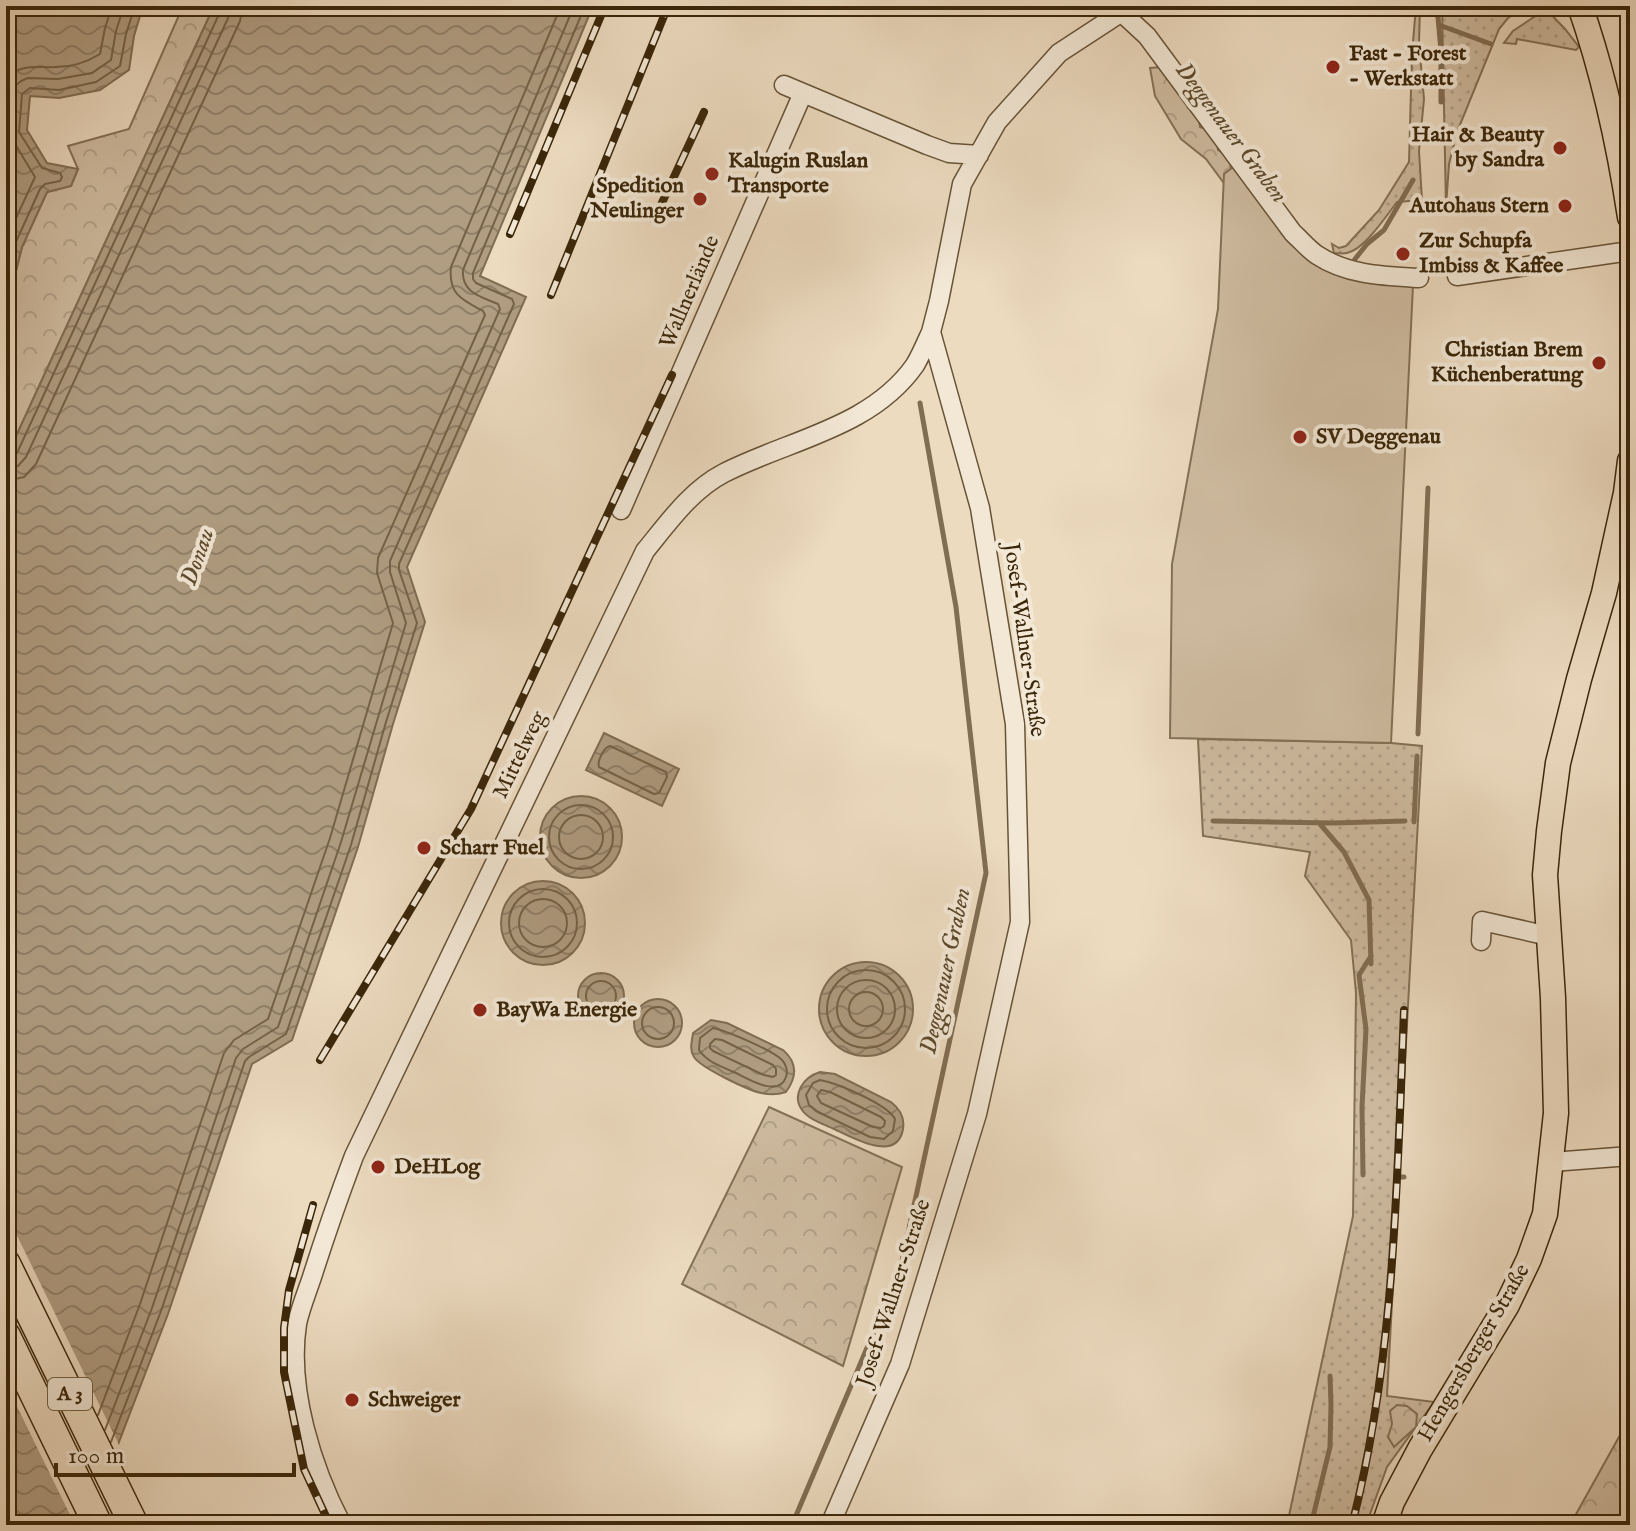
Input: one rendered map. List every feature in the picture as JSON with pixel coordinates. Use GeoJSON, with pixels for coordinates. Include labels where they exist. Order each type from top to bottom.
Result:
{"type":"FeatureCollection","features":[{"type":"Feature","properties":{"kind":"highway","name":"A 3"},"geometry":{"type":"LineString","coordinates":[[6,1264],[134,1525]]}},
{"type":"Feature","properties":{"kind":"highway","name":"A 3"},"geometry":{"type":"LineString","coordinates":[[6,1336],[98,1525]]}},
{"type":"Feature","properties":{"kind":"main road"},"geometry":{"type":"LineString","coordinates":[[1580,6],[1596,54],[1621,156],[1630,217]]}},
{"type":"Feature","properties":{"kind":"main road","name":"Hengersberger Straße"},"geometry":{"type":"LineString","coordinates":[[1384,1525],[1392,1502],[1420,1449],[1507,1305],[1529,1259],[1545,1214],[1556,1113],[1545,875],[1558,763],[1604,593],[1630,461]]}},
{"type":"Feature","properties":{"kind":"street","name":"Josef-Wallner-Straße"},"geometry":{"type":"LineString","coordinates":[[830,1525],[904,1350],[977,1114],[1020,922],[1015,724],[980,508],[931,332],[962,184],[997,122],[1059,53],[1126,9]]}},
{"type":"Feature","properties":{"kind":"street"},"geometry":{"type":"LineString","coordinates":[[1126,9],[1293,233],[1316,254],[1342,268],[1373,275],[1419,278]]}},
{"type":"Feature","properties":{"kind":"street"},"geometry":{"type":"LineString","coordinates":[[784,85],[949,153],[979,155]]}},
{"type":"Feature","properties":{"kind":"street","name":"Wallnerlände"},"geometry":{"type":"LineString","coordinates":[[621,510],[803,93]]}},
{"type":"Feature","properties":{"kind":"street"},"geometry":{"type":"LineString","coordinates":[[1457,276],[1630,251]]}},
{"type":"Feature","properties":{"kind":"street","name":"Mittelweg"},"geometry":{"type":"LineString","coordinates":[[342,1525],[319,1474],[299,1398],[296,1384],[297,1323],[354,1156],[645,551],[696,493],[722,474],[862,414],[905,377],[916,363],[931,332]]}},
{"type":"Feature","properties":{"kind":"street"},"geometry":{"type":"LineString","coordinates":[[1481,941],[1482,921],[1549,936]]}},
{"type":"Feature","properties":{"kind":"street"},"geometry":{"type":"LineString","coordinates":[[1552,1162],[1630,1156]]}},
{"type":"Feature","properties":{"kind":"green space"},"geometry":{"type":"Polygon","coordinates":[[[183,6],[214,6],[6,458],[6,311],[22,247],[47,192],[71,186],[78,169],[68,146],[129,129],[183,6]]]}},
{"type":"Feature","properties":{"kind":"green space"},"geometry":{"type":"Polygon","coordinates":[[[1416,6],[1420,6],[1419,44],[1424,99],[1419,151],[1422,200],[1397,202],[1361,245],[1347,253],[1334,253],[1332,244],[1339,248],[1346,246],[1379,210],[1409,162],[1416,6]]]}},
{"type":"Feature","properties":{"kind":"green space"},"geometry":{"type":"Polygon","coordinates":[[[1442,6],[1527,6],[1508,18],[1499,29],[1457,132],[1449,164],[1446,207],[1442,6]]]}},
{"type":"Feature","properties":{"kind":"green space"},"geometry":{"type":"Polygon","coordinates":[[[1546,9],[1579,47],[1576,50],[1517,39],[1516,44],[1504,43],[1513,31],[1546,9]]]}},
{"type":"Feature","properties":{"kind":"green space"},"geometry":{"type":"Polygon","coordinates":[[[1162,67],[1184,96],[1188,108],[1198,114],[1200,127],[1217,138],[1218,150],[1228,156],[1231,168],[1247,182],[1229,190],[1206,159],[1181,139],[1155,96],[1150,68],[1162,67]]]}},
{"type":"Feature","properties":{"kind":"green space","name":"SV Deggenau"},"geometry":{"type":"Polygon","coordinates":[[[1248,156],[1291,234],[1315,255],[1413,285],[1391,743],[1170,738],[1172,564],[1218,309],[1224,174],[1248,156]]]}},
{"type":"Feature","properties":{"kind":"green space"},"geometry":{"type":"Polygon","coordinates":[[[1198,739],[1422,746],[1387,1396],[1434,1402],[1387,1467],[1366,1525],[1287,1525],[1353,1216],[1356,993],[1351,940],[1305,876],[1310,852],[1203,836],[1198,739]]]}},
{"type":"Feature","properties":{"kind":"green space"},"geometry":{"type":"Polygon","coordinates":[[[769,1107],[902,1167],[843,1366],[682,1284],[769,1107]]]}},
{"type":"Feature","properties":{"kind":"green space"},"geometry":{"type":"Polygon","coordinates":[[[1397,1405],[1407,1406],[1417,1414],[1416,1427],[1394,1447],[1388,1437],[1392,1424],[1390,1411],[1397,1405]]]}},
{"type":"Feature","properties":{"kind":"green space"},"geometry":{"type":"Polygon","coordinates":[[[1630,1417],[1630,1525],[1570,1525],[1630,1417]]]}},
{"type":"Feature","properties":{"kind":"water"},"geometry":{"type":"Polygon","coordinates":[[[6,6],[143,6],[129,70],[100,90],[59,98],[30,96],[27,130],[47,163],[78,169],[71,186],[47,192],[22,247],[6,311],[6,6]]]}},
{"type":"Feature","properties":{"kind":"water","name":"Donau"},"geometry":{"type":"Polygon","coordinates":[[[214,6],[593,6],[480,276],[526,297],[407,567],[425,622],[358,847],[292,1040],[252,1064],[168,1314],[91,1525],[6,1525],[6,458],[214,6]]]}},
{"type":"Feature","properties":{"kind":"water"},"geometry":{"type":"Polygon","coordinates":[[[604,733],[679,769],[662,806],[586,770],[604,733]]]}},
{"type":"Feature","properties":{"kind":"water"},"geometry":{"type":"Polygon","coordinates":[[[581,796],[597,800],[610,808],[618,821],[622,837],[618,853],[610,866],[597,874],[581,878],[565,874],[552,866],[544,853],[540,837],[544,821],[552,808],[565,800],[581,796]]]}},
{"type":"Feature","properties":{"kind":"water"},"geometry":{"type":"Polygon","coordinates":[[[543,881],[559,884],[573,893],[582,907],[585,923],[582,939],[573,953],[559,962],[543,965],[527,962],[513,953],[504,939],[501,923],[504,907],[513,893],[527,884],[543,881]]]}},
{"type":"Feature","properties":{"kind":"water"},"geometry":{"type":"Polygon","coordinates":[[[866,962],[884,966],[899,976],[909,991],[913,1009],[909,1027],[899,1042],[884,1052],[866,1056],[848,1052],[833,1042],[823,1027],[819,1009],[823,991],[833,976],[848,966],[866,962]]]}},
{"type":"Feature","properties":{"kind":"water"},"geometry":{"type":"Polygon","coordinates":[[[601,973],[617,980],[624,996],[617,1012],[601,1019],[585,1012],[578,996],[585,980],[601,973]]]}},
{"type":"Feature","properties":{"kind":"water"},"geometry":{"type":"Polygon","coordinates":[[[658,999],[675,1006],[682,1023],[675,1040],[658,1047],[641,1040],[634,1023],[641,1006],[658,999]]]}},
{"type":"Feature","properties":{"kind":"water"},"geometry":{"type":"Polygon","coordinates":[[[711,1020],[727,1023],[783,1050],[794,1070],[786,1092],[770,1094],[755,1091],[698,1062],[692,1051],[693,1033],[711,1020]]]}},
{"type":"Feature","properties":{"kind":"water"},"geometry":{"type":"Polygon","coordinates":[[[820,1072],[835,1074],[891,1102],[903,1121],[899,1139],[892,1145],[873,1145],[805,1113],[799,1104],[799,1092],[804,1082],[820,1072]]]}},
{"type":"Feature","properties":{"kind":"pier"},"geometry":{"type":"Polygon","coordinates":[[[6,1213],[121,1449],[95,1525],[75,1525],[6,1384],[6,1213]]]}},
{"type":"Feature","properties":{"kind":"waterway","name":"Deggenauer Graben"},"geometry":{"type":"LineString","coordinates":[[1437,6],[1441,102]]}},
{"type":"Feature","properties":{"kind":"waterway"},"geometry":{"type":"LineString","coordinates":[[1439,25],[1491,44]]}},
{"type":"Feature","properties":{"kind":"waterway","name":"Deggenauer Graben"},"geometry":{"type":"LineString","coordinates":[[1355,259],[1384,230],[1413,180]]}},
{"type":"Feature","properties":{"kind":"waterway","name":"Deggenauer Graben"},"geometry":{"type":"LineString","coordinates":[[792,1525],[900,1270],[986,873],[956,607],[920,403]]}},
{"type":"Feature","properties":{"kind":"waterway"},"geometry":{"type":"LineString","coordinates":[[1418,734],[1428,488]]}},
{"type":"Feature","properties":{"kind":"waterway"},"geometry":{"type":"LineString","coordinates":[[1414,822],[1417,756]]}},
{"type":"Feature","properties":{"kind":"waterway"},"geometry":{"type":"LineString","coordinates":[[1213,821],[1405,821]]}},
{"type":"Feature","properties":{"kind":"waterway"},"geometry":{"type":"LineString","coordinates":[[1320,824],[1344,852],[1369,900],[1371,964]]}},
{"type":"Feature","properties":{"kind":"waterway"},"geometry":{"type":"LineString","coordinates":[[1363,1175],[1366,1029],[1359,975],[1371,956]]}},
{"type":"Feature","properties":{"kind":"waterway"},"geometry":{"type":"LineString","coordinates":[[1311,1525],[1330,1447],[1330,1376]]}},
{"type":"Feature","properties":{"kind":"railway"},"geometry":{"type":"LineString","coordinates":[[510,234],[605,6]]}},
{"type":"Feature","properties":{"kind":"railway"},"geometry":{"type":"LineString","coordinates":[[551,295],[668,6]]}},
{"type":"Feature","properties":{"kind":"railway"},"geometry":{"type":"LineString","coordinates":[[654,220],[704,112]]}},
{"type":"Feature","properties":{"kind":"railway"},"geometry":{"type":"LineString","coordinates":[[320,1060],[471,809],[672,375]]}},
{"type":"Feature","properties":{"kind":"railway"},"geometry":{"type":"LineString","coordinates":[[1352,1525],[1366,1462],[1386,1334],[1396,1205],[1404,1010]]}},
{"type":"Feature","properties":{"kind":"railway"},"geometry":{"type":"LineString","coordinates":[[313,1205],[289,1290],[284,1328],[284,1372],[304,1469],[330,1525]]}},
{"type":"Feature","properties":{"kind":"place","name":"Fast - Forest - Werkstatt"},"geometry":{"type":"Point","coordinates":[1333,67]}},
{"type":"Feature","properties":{"kind":"place","name":"Hair & Beauty by Sandra"},"geometry":{"type":"Point","coordinates":[1560,148]}},
{"type":"Feature","properties":{"kind":"place","name":"Kalugin Ruslan Transporte"},"geometry":{"type":"Point","coordinates":[712,174]}},
{"type":"Feature","properties":{"kind":"place","name":"Spedition Neulinger"},"geometry":{"type":"Point","coordinates":[700,199]}},
{"type":"Feature","properties":{"kind":"place","name":"Autohaus Stern"},"geometry":{"type":"Point","coordinates":[1565,206]}},
{"type":"Feature","properties":{"kind":"place","name":"Zur Schupfa Imbiss & Kaffee"},"geometry":{"type":"Point","coordinates":[1403,254]}},
{"type":"Feature","properties":{"kind":"place","name":"Christian Brem Küchenberatung"},"geometry":{"type":"Point","coordinates":[1599,363]}},
{"type":"Feature","properties":{"kind":"place","name":"SV Deggenau"},"geometry":{"type":"Point","coordinates":[1300,437]}},
{"type":"Feature","properties":{"kind":"place","name":"Scharr Fuel"},"geometry":{"type":"Point","coordinates":[424,848]}},
{"type":"Feature","properties":{"kind":"place","name":"BayWa Energie"},"geometry":{"type":"Point","coordinates":[480,1010]}},
{"type":"Feature","properties":{"kind":"place","name":"DeHLog"},"geometry":{"type":"Point","coordinates":[378,1167]}},
{"type":"Feature","properties":{"kind":"place","name":"Schweiger"},"geometry":{"type":"Point","coordinates":[352,1400]}}]}
